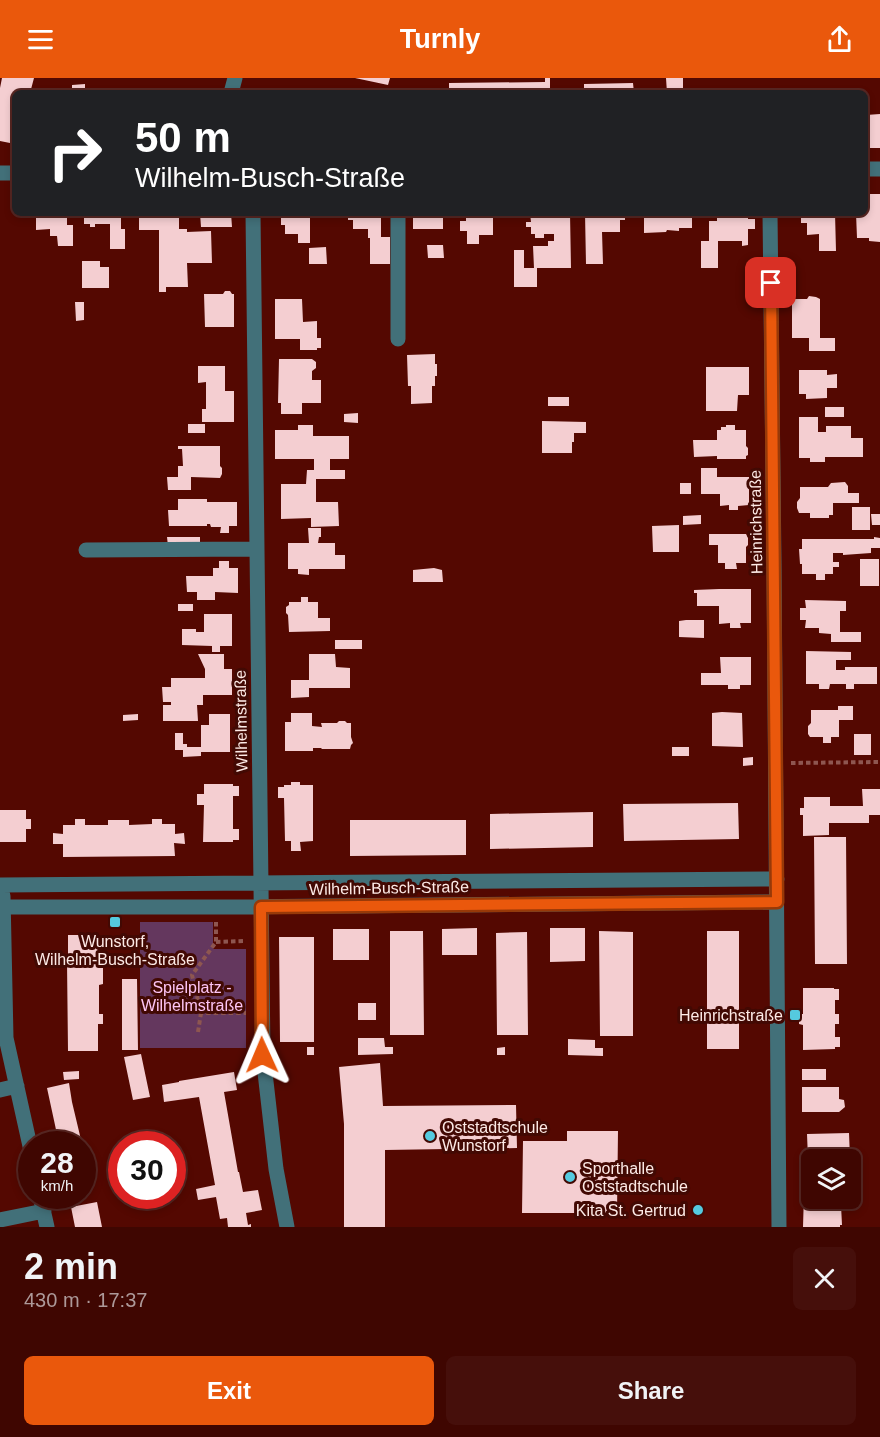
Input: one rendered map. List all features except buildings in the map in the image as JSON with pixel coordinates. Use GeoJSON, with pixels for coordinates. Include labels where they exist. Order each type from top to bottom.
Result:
{"type":"FeatureCollection","features":[{"type":"Feature","properties":{"kind":"street","name":"Wilhelmstraße"},"geometry":{"type":"LineString","coordinates":[[254,216],[262,1013],[264,1066],[276,1169],[287,1227]]}},
{"type":"Feature","properties":{"kind":"street"},"geometry":{"type":"LineString","coordinates":[[398,216],[398,339]]}},
{"type":"Feature","properties":{"kind":"street","name":"Heinrichstraße"},"geometry":{"type":"LineString","coordinates":[[770,216],[779,1227]]}},
{"type":"Feature","properties":{"kind":"street"},"geometry":{"type":"LineString","coordinates":[[86,550],[257,549]]}},
{"type":"Feature","properties":{"kind":"street","name":"Wilhelm-Busch-Straße"},"geometry":{"type":"LineString","coordinates":[[777,879],[2,885],[1,907],[777,902]]}},
{"type":"Feature","properties":{"kind":"street"},"geometry":{"type":"LineString","coordinates":[[1,907],[6,1038],[26,1131]]}},
{"type":"Feature","properties":{"kind":"street"},"geometry":{"type":"LineString","coordinates":[[0,1090],[16,1086]]}},
{"type":"Feature","properties":{"kind":"street"},"geometry":{"type":"LineString","coordinates":[[0,1220],[44,1211],[47,1227]]}},
{"type":"Feature","properties":{"kind":"path"},"geometry":{"type":"LineString","coordinates":[[776,763],[880,762]]}},
{"type":"Feature","properties":{"kind":"path"},"geometry":{"type":"LineString","coordinates":[[198,1032],[201,1013],[192,975],[216,942],[216,907]]}},
{"type":"Feature","properties":{"kind":"path"},"geometry":{"type":"LineString","coordinates":[[216,942],[262,941]]}},
{"type":"Feature","properties":{"kind":"path"},"geometry":{"type":"LineString","coordinates":[[201,1013],[262,1013]]}},
{"type":"Feature","properties":{"kind":"green space","name":"Spielplatz - Wilhelmstraße"},"geometry":{"type":"Polygon","coordinates":[[[140,922],[213,922],[213,949],[246,949],[246,1048],[140,1048],[140,922]]]}},
{"type":"Feature","properties":{"kind":"place","name":"Wunstorf, Wilhelm-Busch-Straße"},"geometry":{"type":"Point","coordinates":[115,922]}},
{"type":"Feature","properties":{"kind":"place","name":"Heinrichstraße"},"geometry":{"type":"Point","coordinates":[795,1015]}},
{"type":"Feature","properties":{"kind":"place","name":"Oststadtschule Wunstorf"},"geometry":{"type":"Point","coordinates":[430,1136]}},
{"type":"Feature","properties":{"kind":"place","name":"Sporthalle Oststadtschule"},"geometry":{"type":"Point","coordinates":[570,1177]}},
{"type":"Feature","properties":{"kind":"place","name":"Kita St. Gertrud"},"geometry":{"type":"Point","coordinates":[698,1210]}},
{"type":"Feature","properties":{"kind":"route"},"geometry":{"type":"LineString","coordinates":[[262,1055],[261,907],[777,902],[771,283]]}}]}
